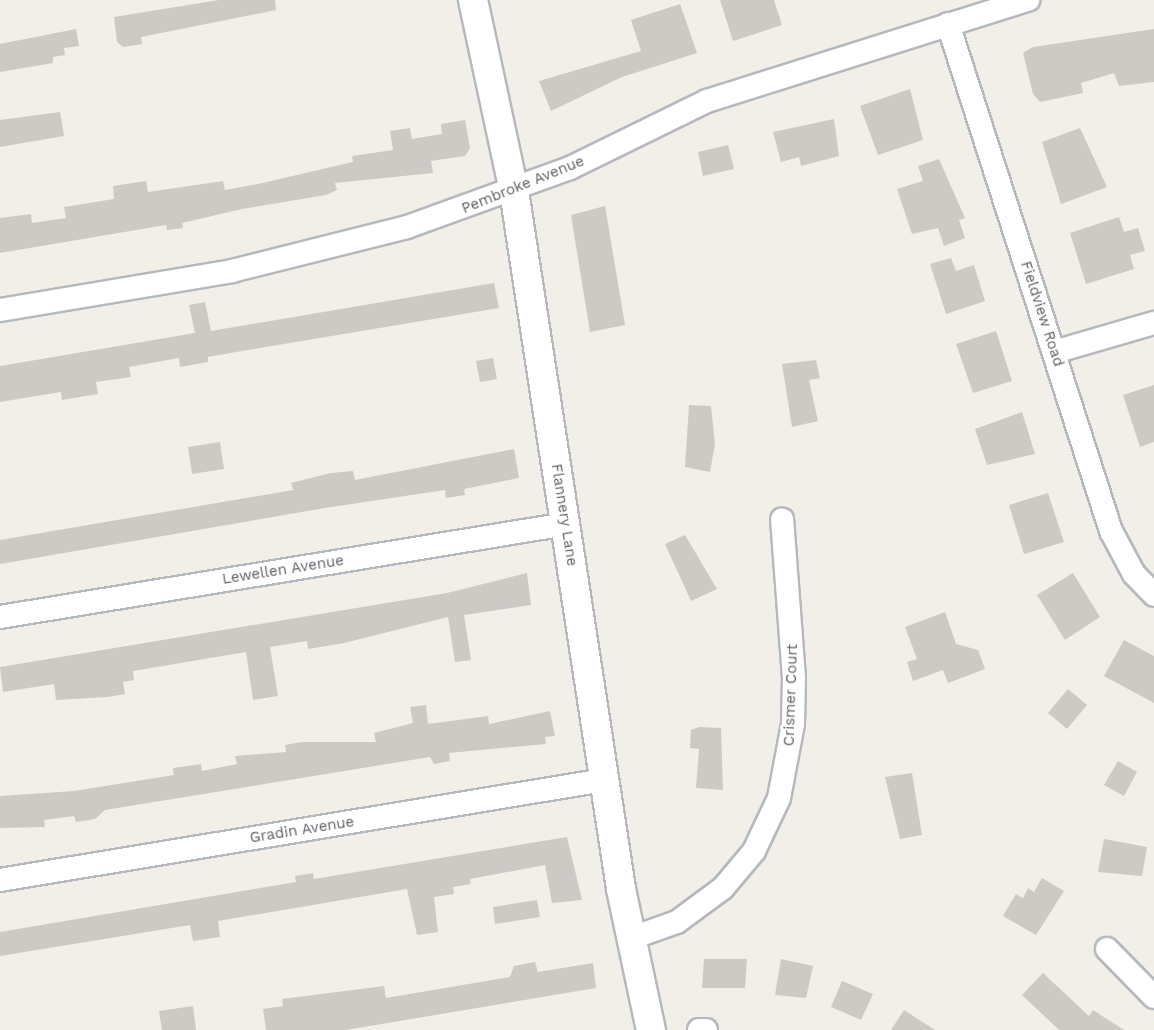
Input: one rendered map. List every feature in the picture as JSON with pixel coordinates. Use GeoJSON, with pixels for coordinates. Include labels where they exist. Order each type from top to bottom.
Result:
{"type":"FeatureCollection","features":[{"type":"Feature","properties":{"kind":"street","name":"Flannery Lane"},"geometry":{"type":"LineString","coordinates":[[473,0],[514,191],[629,939],[651,1030]]}},
{"type":"Feature","properties":{"kind":"street","name":"Pembroke Avenue"},"geometry":{"type":"LineString","coordinates":[[0,310],[292,258],[514,191],[707,101],[1028,0]]}},
{"type":"Feature","properties":{"kind":"street","name":"Fieldview Road"},"geometry":{"type":"LineString","coordinates":[[948,24],[1111,531],[1134,574],[1154,595]]}},
{"type":"Feature","properties":{"kind":"street"},"geometry":{"type":"LineString","coordinates":[[1054,352],[1154,323]]}},
{"type":"Feature","properties":{"kind":"street","name":"Crismer Court"},"geometry":{"type":"LineString","coordinates":[[629,939],[677,921],[723,888],[754,851],[779,798],[793,701],[793,625],[782,519]]}},
{"type":"Feature","properties":{"kind":"street","name":"Lewellen Avenue"},"geometry":{"type":"LineString","coordinates":[[0,617],[566,524]]}},
{"type":"Feature","properties":{"kind":"street","name":"Gradin Avenue"},"geometry":{"type":"LineString","coordinates":[[0,880],[604,780]]}},
{"type":"Feature","properties":{"kind":"street"},"geometry":{"type":"LineString","coordinates":[[1107,949],[1154,997]]}},
{"type":"Feature","properties":{"kind":"street"},"geometry":{"type":"LineString","coordinates":[[699,1030],[706,1030]]}},
{"type":"Feature","properties":{"kind":"building"},"geometry":{"type":"Polygon","coordinates":[[[219,0],[275,0],[276,10],[141,37],[142,44],[123,47],[117,42],[114,17],[219,0]]]}},
{"type":"Feature","properties":{"kind":"building"},"geometry":{"type":"Polygon","coordinates":[[[720,0],[774,0],[782,25],[733,41],[720,0]]]}},
{"type":"Feature","properties":{"kind":"building"},"geometry":{"type":"Polygon","coordinates":[[[680,4],[697,53],[622,77],[551,111],[539,81],[641,51],[631,20],[680,4]]]}},
{"type":"Feature","properties":{"kind":"building"},"geometry":{"type":"Polygon","coordinates":[[[76,29],[79,46],[64,48],[65,55],[53,57],[53,63],[0,72],[0,44],[76,29]]]}},
{"type":"Feature","properties":{"kind":"building"},"geometry":{"type":"Polygon","coordinates":[[[1154,29],[1154,82],[1119,86],[1114,73],[1081,83],[1083,93],[1040,102],[1033,94],[1023,53],[1033,47],[1154,29]]]}},
{"type":"Feature","properties":{"kind":"building"},"geometry":{"type":"Polygon","coordinates":[[[910,89],[923,140],[878,155],[860,106],[910,89]]]}},
{"type":"Feature","properties":{"kind":"building"},"geometry":{"type":"Polygon","coordinates":[[[60,112],[64,136],[0,147],[0,120],[60,112]]]}},
{"type":"Feature","properties":{"kind":"building"},"geometry":{"type":"Polygon","coordinates":[[[834,119],[839,156],[801,166],[799,157],[781,162],[773,132],[834,119]]]}},
{"type":"Feature","properties":{"kind":"building"},"geometry":{"type":"Polygon","coordinates":[[[465,120],[470,148],[465,156],[431,161],[433,173],[335,183],[337,190],[326,195],[242,209],[182,223],[183,228],[167,230],[166,225],[0,253],[0,218],[31,214],[32,223],[66,218],[64,207],[114,199],[113,186],[146,181],[148,192],[223,181],[225,190],[258,184],[353,162],[352,156],[393,150],[390,131],[410,128],[412,139],[442,134],[441,124],[465,120]]]}},
{"type":"Feature","properties":{"kind":"building"},"geometry":{"type":"Polygon","coordinates":[[[1080,128],[1107,187],[1061,204],[1042,142],[1080,128]]]}},
{"type":"Feature","properties":{"kind":"building"},"geometry":{"type":"Polygon","coordinates":[[[728,145],[734,169],[703,176],[698,152],[728,145]]]}},
{"type":"Feature","properties":{"kind":"building"},"geometry":{"type":"Polygon","coordinates":[[[939,159],[965,218],[959,220],[965,238],[944,246],[938,228],[912,234],[897,189],[923,181],[918,166],[939,159]]]}},
{"type":"Feature","properties":{"kind":"building"},"geometry":{"type":"Polygon","coordinates":[[[605,206],[625,325],[590,332],[571,215],[605,206]]]}},
{"type":"Feature","properties":{"kind":"building"},"geometry":{"type":"Polygon","coordinates":[[[1119,217],[1124,232],[1138,228],[1145,251],[1130,255],[1134,269],[1086,284],[1070,233],[1119,217]]]}},
{"type":"Feature","properties":{"kind":"building"},"geometry":{"type":"Polygon","coordinates":[[[951,258],[956,271],[974,265],[985,301],[946,314],[930,264],[951,258]]]}},
{"type":"Feature","properties":{"kind":"building"},"geometry":{"type":"Polygon","coordinates":[[[494,283],[499,308],[208,357],[208,362],[180,367],[179,358],[129,367],[131,377],[96,382],[98,394],[62,400],[61,392],[0,402],[0,366],[195,333],[189,305],[205,302],[211,331],[494,283]]]}},
{"type":"Feature","properties":{"kind":"building"},"geometry":{"type":"Polygon","coordinates":[[[996,331],[1012,381],[973,393],[956,344],[996,331]]]}},
{"type":"Feature","properties":{"kind":"building"},"geometry":{"type":"Polygon","coordinates":[[[493,358],[497,379],[480,382],[476,361],[493,358]]]}},
{"type":"Feature","properties":{"kind":"building"},"geometry":{"type":"Polygon","coordinates":[[[816,360],[820,378],[809,380],[818,421],[792,427],[782,364],[816,360]]]}},
{"type":"Feature","properties":{"kind":"building"},"geometry":{"type":"Polygon","coordinates":[[[1154,385],[1154,442],[1140,447],[1123,395],[1154,385]]]}},
{"type":"Feature","properties":{"kind":"building"},"geometry":{"type":"Polygon","coordinates":[[[689,405],[711,406],[715,444],[710,472],[685,467],[689,405]]]}},
{"type":"Feature","properties":{"kind":"building"},"geometry":{"type":"Polygon","coordinates":[[[1022,412],[1035,454],[987,465],[975,429],[1022,412]]]}},
{"type":"Feature","properties":{"kind":"building"},"geometry":{"type":"Polygon","coordinates":[[[220,442],[224,469],[192,474],[188,447],[220,442]]]}},
{"type":"Feature","properties":{"kind":"building"},"geometry":{"type":"Polygon","coordinates":[[[514,449],[519,478],[464,489],[465,495],[446,498],[445,490],[325,508],[0,564],[0,540],[293,490],[291,483],[331,473],[353,471],[355,480],[514,449]]]}},
{"type":"Feature","properties":{"kind":"building"},"geometry":{"type":"Polygon","coordinates":[[[1048,493],[1064,542],[1024,554],[1009,505],[1048,493]]]}},
{"type":"Feature","properties":{"kind":"building"},"geometry":{"type":"Polygon","coordinates":[[[685,535],[717,589],[691,601],[665,544],[685,535]]]}},
{"type":"Feature","properties":{"kind":"building"},"geometry":{"type":"Polygon","coordinates":[[[527,573],[531,605],[464,615],[471,660],[455,662],[448,617],[344,643],[308,649],[307,641],[270,647],[278,696],[253,700],[246,652],[133,671],[134,680],[123,682],[125,694],[108,697],[56,700],[54,684],[3,692],[0,667],[447,593],[527,573]]]}},
{"type":"Feature","properties":{"kind":"building"},"geometry":{"type":"Polygon","coordinates":[[[1073,573],[1100,617],[1065,640],[1037,595],[1073,573]]]}},
{"type":"Feature","properties":{"kind":"building"},"geometry":{"type":"Polygon","coordinates":[[[945,612],[956,644],[978,650],[985,669],[948,683],[943,670],[913,681],[907,662],[917,659],[905,627],[945,612]]]}},
{"type":"Feature","properties":{"kind":"building"},"geometry":{"type":"Polygon","coordinates":[[[1124,640],[1154,656],[1154,703],[1104,676],[1124,640]]]}},
{"type":"Feature","properties":{"kind":"building"},"geometry":{"type":"Polygon","coordinates":[[[1068,689],[1087,705],[1067,729],[1048,713],[1068,689]]]}},
{"type":"Feature","properties":{"kind":"building"},"geometry":{"type":"Polygon","coordinates":[[[426,705],[428,724],[488,716],[489,724],[550,711],[555,736],[545,737],[546,744],[449,753],[450,761],[434,764],[430,757],[105,810],[95,819],[76,822],[74,816],[44,820],[45,827],[0,828],[0,796],[74,791],[174,775],[173,768],[201,764],[202,771],[237,764],[235,756],[286,752],[285,745],[301,742],[376,742],[374,733],[413,723],[410,707],[426,705]]]}},
{"type":"Feature","properties":{"kind":"building"},"geometry":{"type":"Polygon","coordinates":[[[699,727],[721,728],[723,790],[696,788],[699,749],[690,748],[691,730],[699,727]]]}},
{"type":"Feature","properties":{"kind":"building"},"geometry":{"type":"Polygon","coordinates":[[[1118,761],[1137,772],[1124,796],[1104,785],[1118,761]]]}},
{"type":"Feature","properties":{"kind":"building"},"geometry":{"type":"Polygon","coordinates":[[[912,773],[922,835],[900,839],[885,777],[912,773]]]}},
{"type":"Feature","properties":{"kind":"building"},"geometry":{"type":"Polygon","coordinates":[[[567,837],[582,900],[552,903],[545,865],[470,879],[471,884],[453,887],[454,894],[434,897],[438,932],[417,935],[407,889],[218,921],[220,937],[193,941],[190,925],[0,956],[0,932],[296,882],[295,876],[313,873],[314,879],[567,837]]]}},
{"type":"Feature","properties":{"kind":"building"},"geometry":{"type":"Polygon","coordinates":[[[1104,839],[1147,847],[1142,876],[1098,872],[1104,839]]]}},
{"type":"Feature","properties":{"kind":"building"},"geometry":{"type":"Polygon","coordinates":[[[1042,878],[1064,891],[1036,935],[1003,916],[1016,894],[1023,898],[1028,888],[1034,892],[1042,878]]]}},
{"type":"Feature","properties":{"kind":"building"},"geometry":{"type":"Polygon","coordinates":[[[537,900],[540,917],[495,924],[493,907],[537,900]]]}},
{"type":"Feature","properties":{"kind":"building"},"geometry":{"type":"Polygon","coordinates":[[[704,959],[747,959],[745,988],[702,988],[704,959]]]}},
{"type":"Feature","properties":{"kind":"building"},"geometry":{"type":"Polygon","coordinates":[[[781,959],[813,966],[806,998],[775,995],[781,959]]]}},
{"type":"Feature","properties":{"kind":"building"},"geometry":{"type":"Polygon","coordinates":[[[535,962],[538,972],[593,963],[596,988],[346,1030],[266,1030],[263,1009],[283,1006],[282,999],[384,986],[386,998],[510,977],[514,966],[535,962]]]}},
{"type":"Feature","properties":{"kind":"building"},"geometry":{"type":"Polygon","coordinates":[[[1043,973],[1089,1016],[1093,1010],[1124,1030],[1059,1030],[1022,995],[1043,973]]]}},
{"type":"Feature","properties":{"kind":"building"},"geometry":{"type":"Polygon","coordinates":[[[842,981],[873,994],[861,1020],[831,1007],[842,981]]]}},
{"type":"Feature","properties":{"kind":"building"},"geometry":{"type":"Polygon","coordinates":[[[193,1006],[196,1030],[162,1030],[159,1011],[193,1006]]]}},
{"type":"Feature","properties":{"kind":"building"},"geometry":{"type":"Polygon","coordinates":[[[904,1010],[935,1030],[891,1030],[904,1010]]]}}]}
